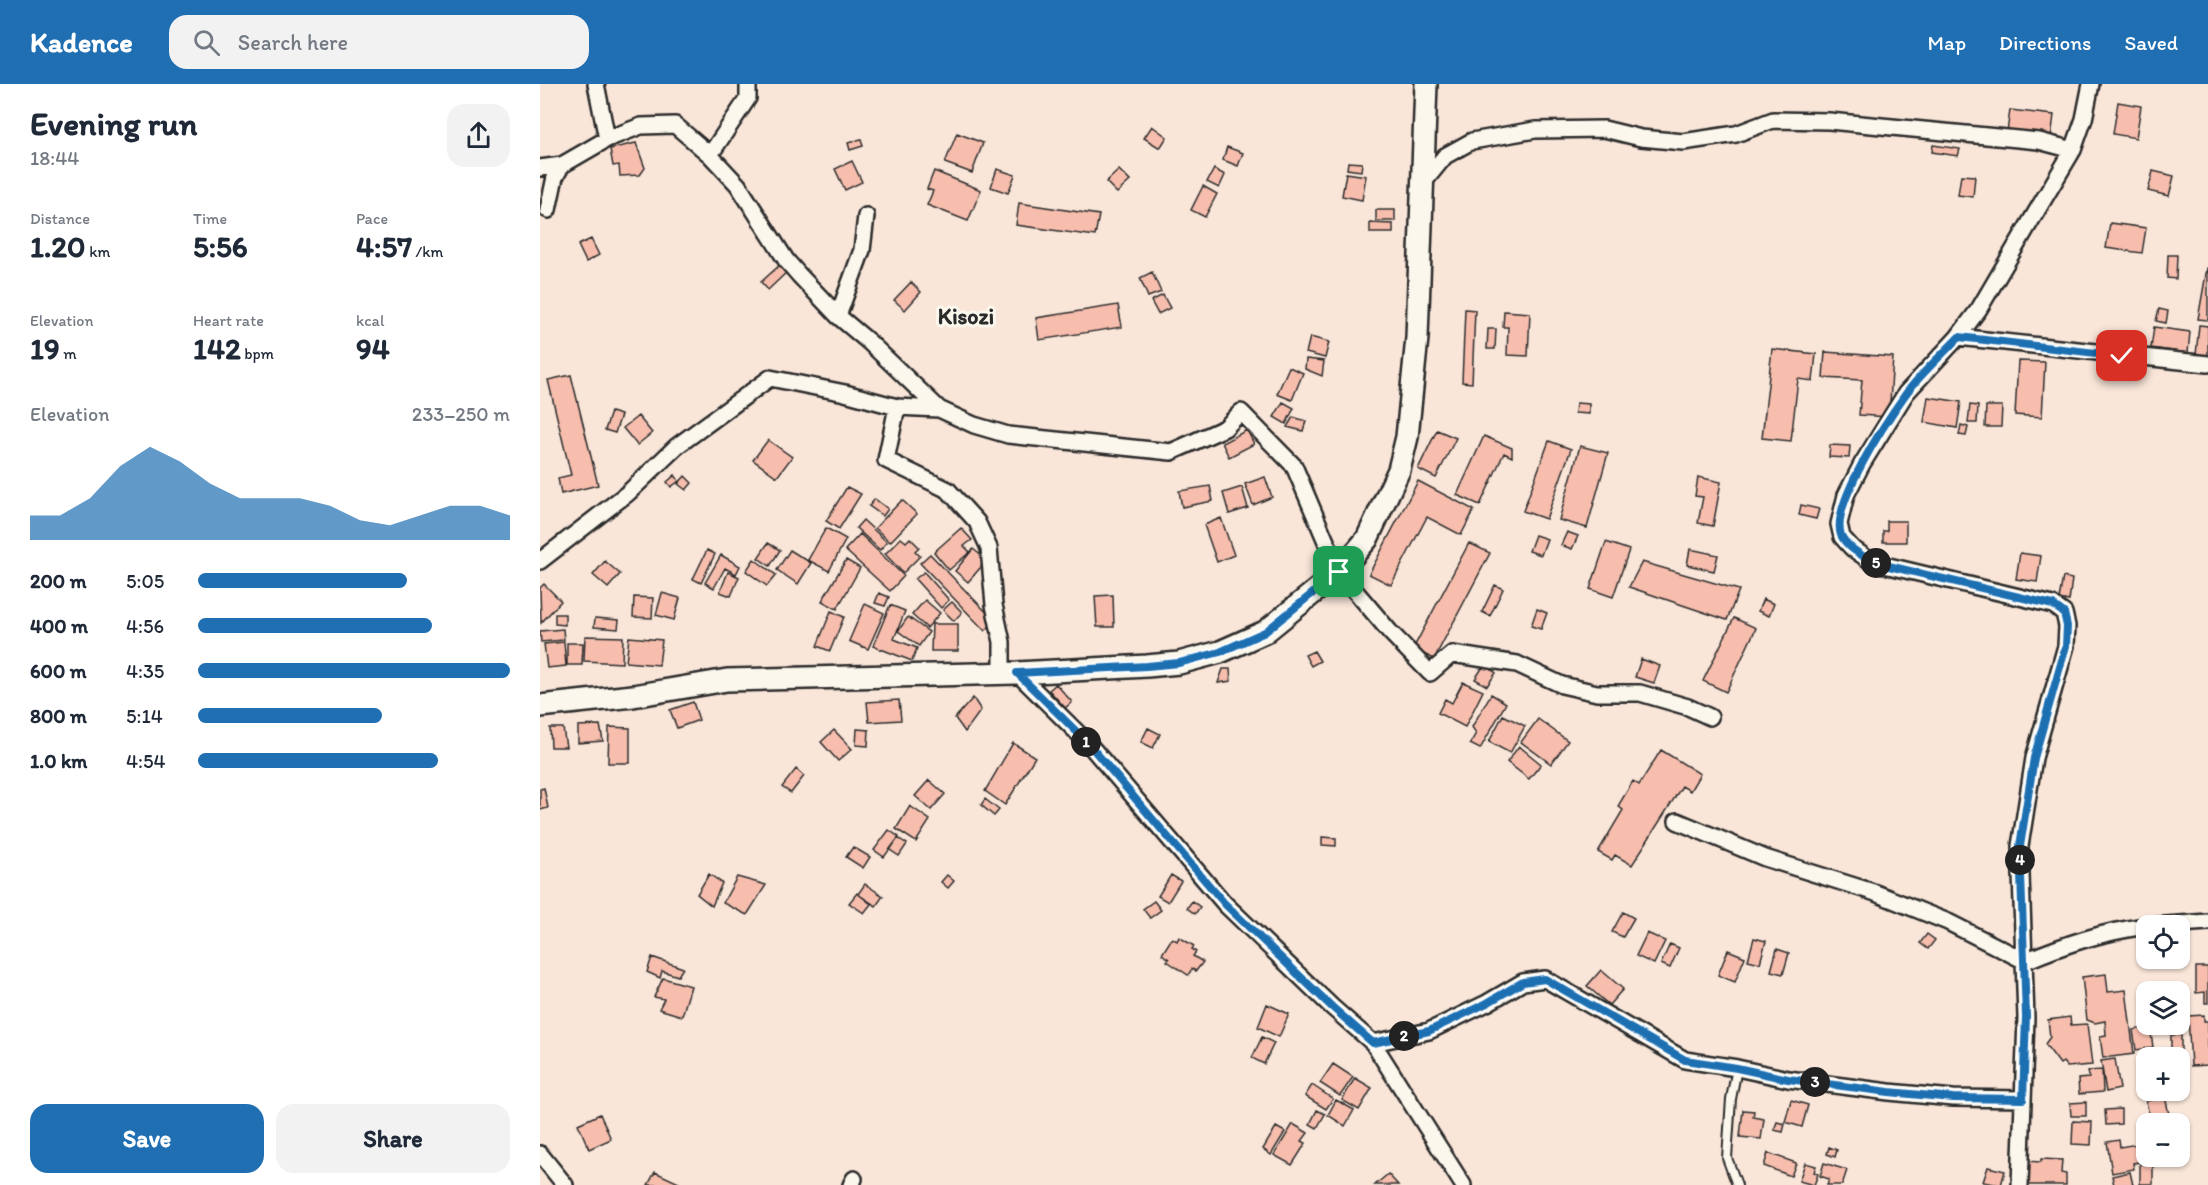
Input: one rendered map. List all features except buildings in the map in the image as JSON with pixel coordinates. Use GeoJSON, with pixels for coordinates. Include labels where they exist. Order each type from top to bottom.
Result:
{"type":"FeatureCollection","features":[{"type":"Feature","properties":{"kind":"street"},"geometry":{"type":"LineString","coordinates":[[596,84],[607,139]]}},
{"type":"Feature","properties":{"kind":"street"},"geometry":{"type":"LineString","coordinates":[[710,155],[748,98],[748,84]]}},
{"type":"Feature","properties":{"kind":"street"},"geometry":{"type":"LineString","coordinates":[[540,706],[633,696],[727,680],[1009,673],[1179,663],[1220,652],[1265,632],[1339,572],[1367,539],[1399,470],[1407,437],[1417,338],[1426,84]]}},
{"type":"Feature","properties":{"kind":"street"},"geometry":{"type":"LineString","coordinates":[[2020,1185],[2026,1017],[2019,872],[2020,846],[2034,758],[2066,646],[2067,626],[2064,613],[2053,605],[1872,562],[1852,548],[1842,537],[1839,524],[1846,495],[1862,464],[1906,393],[1959,337],[1979,309],[2073,150],[2084,119],[2091,84]]}},
{"type":"Feature","properties":{"kind":"street"},"geometry":{"type":"LineString","coordinates":[[1423,183],[1445,156],[1472,141],[1535,130],[1604,129],[1641,138],[1683,142],[1736,134],[1773,120],[1829,121],[2038,141],[2073,150]]}},
{"type":"Feature","properties":{"kind":"street"},"geometry":{"type":"LineString","coordinates":[[540,168],[562,165],[607,139],[641,126],[675,125],[710,155],[738,185],[786,260],[838,316],[869,342],[939,410]]}},
{"type":"Feature","properties":{"kind":"street"},"geometry":{"type":"LineString","coordinates":[[548,210],[555,177],[562,165]]}},
{"type":"Feature","properties":{"kind":"street"},"geometry":{"type":"LineString","coordinates":[[838,316],[862,250],[866,216]]}},
{"type":"Feature","properties":{"kind":"street"},"geometry":{"type":"LineString","coordinates":[[1959,337],[2208,364]]}},
{"type":"Feature","properties":{"kind":"street"},"geometry":{"type":"LineString","coordinates":[[540,561],[628,493],[677,446],[770,378],[845,393],[897,407],[939,410],[974,425],[1008,435],[1171,452],[1225,428],[1241,412],[1294,466],[1339,572],[1390,632],[1430,673],[1452,654],[1474,657],[1517,664],[1562,685],[1597,693],[1640,693],[1688,707],[1710,717]]}},
{"type":"Feature","properties":{"kind":"street"},"geometry":{"type":"LineString","coordinates":[[897,407],[886,460],[948,490],[977,522],[989,548],[994,605],[1009,673],[1087,742],[1225,904],[1332,1007],[1373,1043],[1463,1185]]}},
{"type":"Feature","properties":{"kind":"street"},"geometry":{"type":"LineString","coordinates":[[1677,820],[1765,858],[1873,892],[1947,922],[2025,961],[2074,941],[2136,928]]}},
{"type":"Feature","properties":{"kind":"street"},"geometry":{"type":"LineString","coordinates":[[2190,923],[2208,922]]}},
{"type":"Feature","properties":{"kind":"street"},"geometry":{"type":"LineString","coordinates":[[1373,1043],[1429,1031],[1487,1003],[1523,982],[1545,979],[1685,1060],[1788,1079],[1889,1092],[1953,1098],[2023,1099]]}},
{"type":"Feature","properties":{"kind":"street"},"geometry":{"type":"LineString","coordinates":[[540,1154],[564,1185]]}},
{"type":"Feature","properties":{"kind":"lane"},"geometry":{"type":"LineString","coordinates":[[1737,1068],[1731,1099],[1728,1158],[1737,1185]]}},
{"type":"Feature","properties":{"kind":"district","name":"Kisozi"},"geometry":{"type":"Point","coordinates":[966,316]}},
{"type":"Feature","properties":{"kind":"route"},"geometry":{"type":"LineString","coordinates":[[1339,572],[1265,632],[1220,652],[1179,663],[1017,673],[1087,742],[1225,904],[1332,1007],[1373,1043],[1429,1031],[1487,1003],[1523,982],[1545,979],[1685,1060],[1788,1079],[1889,1092],[1953,1098],[2023,1099],[2026,1017],[2019,872],[2020,846],[2034,758],[2066,646],[2067,626],[2064,613],[2053,605],[1872,562],[1852,548],[1842,537],[1839,524],[1846,495],[1862,464],[1906,393],[1959,337],[2055,346],[2122,356]]}}]}
